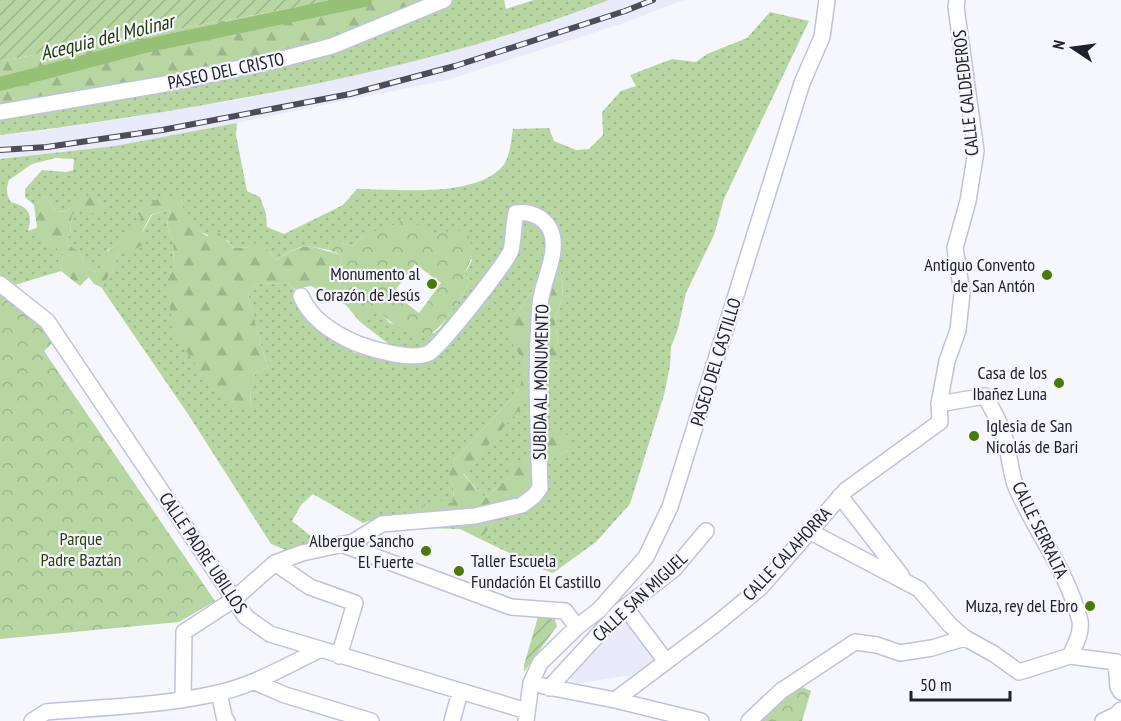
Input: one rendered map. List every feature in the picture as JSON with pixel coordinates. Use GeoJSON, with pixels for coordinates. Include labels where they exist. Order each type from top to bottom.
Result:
{"type":"FeatureCollection","features":[{"type":"Feature","properties":{"kind":"street","name":"PASEO DEL CRISTO"},"geometry":{"type":"LineString","coordinates":[[0,112],[165,84],[282,59],[332,45],[444,0]]}},
{"type":"Feature","properties":{"kind":"street","name":"PASEO DEL CASTILLO"},"geometry":{"type":"LineString","coordinates":[[531,683],[540,663],[577,627],[599,610],[646,557],[670,507],[802,83],[822,37],[827,0]]}},
{"type":"Feature","properties":{"kind":"street","name":"CALLE CALDEDEROS"},"geometry":{"type":"LineString","coordinates":[[933,428],[940,422],[939,404],[947,361],[958,330],[962,293],[955,248],[968,201],[976,151],[956,7],[957,0]]}},
{"type":"Feature","properties":{"kind":"street","name":"SUBIDA AL MONUMENTO"},"geometry":{"type":"LineString","coordinates":[[183,700],[184,632],[233,600],[275,562],[302,553],[353,542],[382,524],[475,516],[522,505],[540,488],[537,384],[540,302],[553,256],[551,231],[544,222],[532,213],[516,213],[511,252],[444,340],[428,354],[408,355],[370,349],[345,338],[320,322],[307,310],[301,296]]}},
{"type":"Feature","properties":{"kind":"street","name":"CALLE PADRE UBILLOS"},"geometry":{"type":"LineString","coordinates":[[0,284],[47,321],[246,617],[270,634],[460,692],[526,716]]}},
{"type":"Feature","properties":{"kind":"street","name":"CALLE SERRALTA"},"geometry":{"type":"LineString","coordinates":[[939,404],[985,396],[998,419],[1007,445],[1015,484],[1031,518],[1065,577],[1080,622],[1081,631],[1070,656]]}},
{"type":"Feature","properties":{"kind":"street","name":"CALLE CALAHORRA"},"geometry":{"type":"LineString","coordinates":[[615,700],[760,588],[845,492],[933,428]]}},
{"type":"Feature","properties":{"kind":"street"},"geometry":{"type":"LineString","coordinates":[[845,492],[905,580]]}},
{"type":"Feature","properties":{"kind":"street","name":"CALLE SAN MIGUEL"},"geometry":{"type":"LineString","coordinates":[[549,688],[625,608],[674,569],[706,531]]}},
{"type":"Feature","properties":{"kind":"street"},"geometry":{"type":"LineString","coordinates":[[809,531],[919,589],[964,638],[994,654],[1019,672],[1070,656],[1116,662],[1118,687],[1121,692]]}},
{"type":"Feature","properties":{"kind":"street"},"geometry":{"type":"LineString","coordinates":[[341,544],[511,607],[565,611],[577,627]]}},
{"type":"Feature","properties":{"kind":"street"},"geometry":{"type":"LineString","coordinates":[[275,562],[310,586],[355,603],[339,656]]}},
{"type":"Feature","properties":{"kind":"street"},"geometry":{"type":"LineString","coordinates":[[625,608],[665,660]]}},
{"type":"Feature","properties":{"kind":"street"},"geometry":{"type":"LineString","coordinates":[[749,721],[781,691],[855,642],[877,645],[900,653],[932,648],[964,638]]}},
{"type":"Feature","properties":{"kind":"street"},"geometry":{"type":"LineString","coordinates":[[32,721],[46,712],[183,700],[219,693],[255,682],[319,650]]}},
{"type":"Feature","properties":{"kind":"street"},"geometry":{"type":"LineString","coordinates":[[255,682],[285,695],[371,721]]}},
{"type":"Feature","properties":{"kind":"street"},"geometry":{"type":"LineString","coordinates":[[526,716],[531,683],[615,700],[700,721]]}},
{"type":"Feature","properties":{"kind":"street"},"geometry":{"type":"LineString","coordinates":[[452,721],[460,692]]}},
{"type":"Feature","properties":{"kind":"street"},"geometry":{"type":"LineString","coordinates":[[219,693],[227,721]]}},
{"type":"Feature","properties":{"kind":"street"},"geometry":{"type":"LineString","coordinates":[[1103,721],[1121,710]]}},
{"type":"Feature","properties":{"kind":"shaded area"},"geometry":{"type":"Polygon","coordinates":[[[609,0],[684,0],[624,23],[447,80],[115,146],[0,159],[0,135],[41,131],[244,99],[400,64],[506,36],[609,0]]]}},
{"type":"Feature","properties":{"kind":"shaded area"},"geometry":{"type":"Polygon","coordinates":[[[623,615],[658,659],[633,675],[575,683],[570,679],[569,673],[623,615]]]}},
{"type":"Feature","properties":{"kind":"green space"},"geometry":{"type":"Polygon","coordinates":[[[0,0],[337,0],[0,61],[0,0]]]}},
{"type":"Feature","properties":{"kind":"green space"},"geometry":{"type":"Polygon","coordinates":[[[337,0],[445,0],[326,45],[0,111],[0,61],[337,0]]]}},
{"type":"Feature","properties":{"kind":"green space"},"geometry":{"type":"Polygon","coordinates":[[[445,0],[504,0],[506,9],[534,0],[609,0],[555,20],[445,53],[333,80],[163,112],[0,135],[0,111],[445,0]]]}},
{"type":"Feature","properties":{"kind":"green space"},"geometry":{"type":"Polygon","coordinates":[[[770,12],[809,21],[724,199],[714,235],[686,293],[678,329],[671,347],[664,395],[630,504],[596,542],[553,573],[533,566],[480,539],[495,522],[517,514],[546,482],[548,462],[570,449],[509,464],[509,477],[485,498],[463,473],[474,464],[558,344],[555,320],[562,299],[563,283],[559,248],[545,257],[529,297],[512,317],[512,342],[521,358],[521,383],[514,396],[455,459],[449,474],[454,491],[452,503],[421,515],[386,515],[363,523],[313,494],[301,505],[292,521],[317,541],[288,551],[271,544],[188,414],[101,287],[112,271],[119,251],[132,251],[152,215],[170,209],[167,226],[173,240],[174,265],[167,281],[251,406],[250,387],[256,372],[269,367],[248,294],[255,284],[288,283],[294,289],[301,312],[323,335],[355,353],[387,357],[390,345],[360,322],[375,307],[390,323],[434,333],[440,328],[471,281],[464,276],[472,260],[429,233],[363,236],[353,246],[337,242],[328,247],[329,250],[301,247],[276,260],[265,246],[234,248],[227,240],[195,228],[186,216],[181,198],[136,212],[142,217],[136,227],[124,240],[108,250],[104,265],[95,272],[84,264],[79,251],[65,243],[70,234],[72,215],[83,208],[106,209],[98,200],[83,195],[67,211],[56,212],[46,196],[34,205],[25,197],[25,189],[42,170],[66,172],[73,170],[74,159],[55,158],[32,164],[9,180],[7,191],[11,202],[22,206],[28,212],[30,220],[28,231],[39,227],[39,231],[63,254],[61,271],[5,288],[0,284],[0,159],[115,146],[237,123],[236,135],[247,191],[260,197],[266,214],[267,227],[284,234],[343,205],[357,189],[433,190],[472,184],[488,178],[504,164],[510,150],[513,129],[549,128],[554,141],[576,150],[589,149],[603,135],[602,112],[621,91],[636,86],[630,75],[672,59],[696,62],[707,54],[747,38],[770,12]]]}},
{"type":"Feature","properties":{"kind":"green space"},"geometry":{"type":"Polygon","coordinates":[[[83,194],[98,200],[107,209],[98,216],[83,208],[72,215],[70,234],[65,243],[79,251],[84,264],[95,272],[104,265],[102,259],[107,253],[133,230],[141,217],[136,212],[140,208],[163,198],[175,197],[181,198],[186,216],[197,229],[207,236],[216,230],[234,248],[250,247],[257,242],[265,246],[276,260],[303,247],[342,255],[340,269],[345,283],[346,305],[311,286],[294,289],[288,283],[255,284],[248,294],[269,367],[256,372],[250,387],[251,406],[238,410],[204,376],[173,333],[167,281],[174,265],[173,240],[167,226],[170,209],[151,215],[142,232],[146,243],[132,251],[119,251],[112,271],[101,287],[94,284],[89,277],[80,286],[61,271],[63,254],[53,245],[39,242],[34,205],[46,196],[56,212],[67,211],[83,194]]]}},
{"type":"Feature","properties":{"kind":"green space"},"geometry":{"type":"Polygon","coordinates":[[[408,218],[429,233],[466,230],[472,253],[464,276],[471,281],[450,314],[431,333],[421,336],[409,333],[375,308],[360,322],[346,305],[345,283],[340,269],[342,255],[329,250],[328,247],[332,241],[353,246],[363,236],[408,218]],[[415,264],[393,293],[419,313],[441,283],[415,264]]]}},
{"type":"Feature","properties":{"kind":"green space"},"geometry":{"type":"Polygon","coordinates":[[[560,248],[563,283],[562,299],[555,320],[558,344],[555,369],[463,474],[485,498],[509,477],[509,464],[532,457],[554,434],[571,435],[570,449],[548,462],[542,496],[517,514],[495,522],[480,539],[460,529],[416,528],[424,504],[439,500],[452,503],[454,491],[449,474],[455,459],[514,396],[521,383],[521,358],[512,342],[512,317],[529,297],[545,257],[560,248]]]}},
{"type":"Feature","properties":{"kind":"green space","name":"Parque Padre Baztán"},"geometry":{"type":"Polygon","coordinates":[[[0,286],[57,339],[44,351],[215,601],[179,622],[0,639],[0,286]]]}},
{"type":"Feature","properties":{"kind":"green space"},"geometry":{"type":"Polygon","coordinates":[[[542,615],[554,617],[557,626],[524,672],[538,617],[542,615]]]}},
{"type":"Feature","properties":{"kind":"green space"},"geometry":{"type":"Polygon","coordinates":[[[798,685],[811,691],[802,721],[758,721],[798,685]]]}},
{"type":"Feature","properties":{"kind":"waterway","name":"Acequia del Molinar"},"geometry":{"type":"LineString","coordinates":[[0,84],[145,46],[365,0]]}},
{"type":"Feature","properties":{"kind":"railway"},"geometry":{"type":"LineString","coordinates":[[0,150],[47,147],[162,130],[350,94],[455,66],[653,0]]}},
{"type":"Feature","properties":{"kind":"place","name":"Antiguo Convento de San Antón"},"geometry":{"type":"Point","coordinates":[1047,275]}},
{"type":"Feature","properties":{"kind":"place","name":"Monumento al Corazón de Jesús"},"geometry":{"type":"Point","coordinates":[432,284]}},
{"type":"Feature","properties":{"kind":"place","name":"Casa de los Ibañez Luna"},"geometry":{"type":"Point","coordinates":[1059,383]}},
{"type":"Feature","properties":{"kind":"place","name":"Iglesia de San Nicolás de Bari"},"geometry":{"type":"Point","coordinates":[974,436]}},
{"type":"Feature","properties":{"kind":"place","name":"Albergue Sancho El Fuerte"},"geometry":{"type":"Point","coordinates":[426,551]}},
{"type":"Feature","properties":{"kind":"place","name":"Taller Escuela Fundación El Castillo"},"geometry":{"type":"Point","coordinates":[459,571]}},
{"type":"Feature","properties":{"kind":"place","name":"Muza, rey del Ebro"},"geometry":{"type":"Point","coordinates":[1090,606]}}]}
